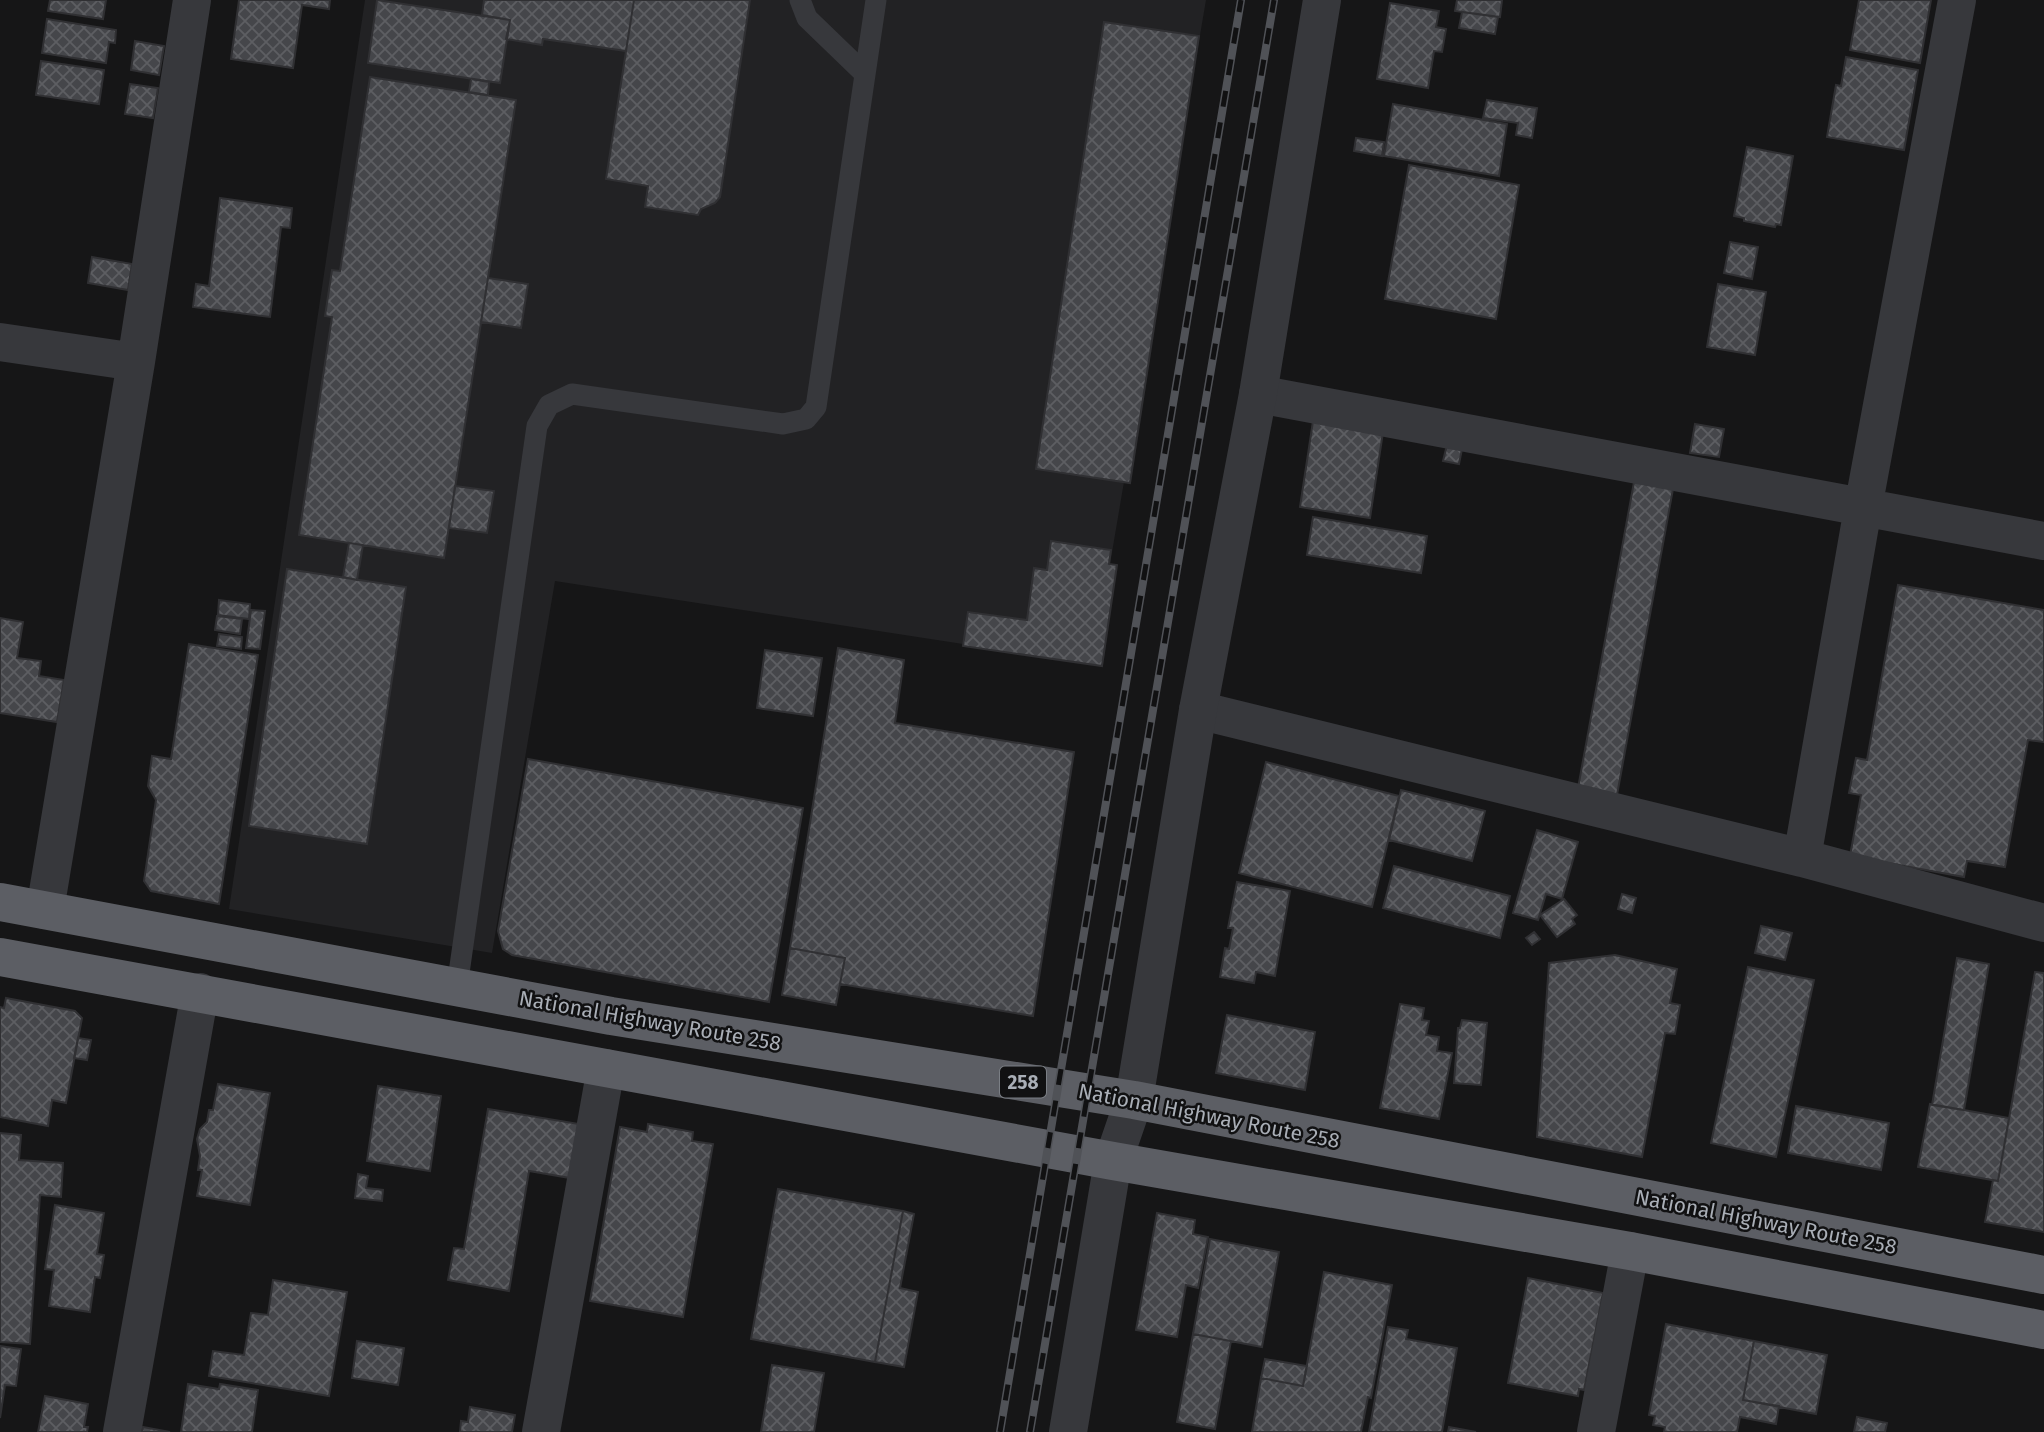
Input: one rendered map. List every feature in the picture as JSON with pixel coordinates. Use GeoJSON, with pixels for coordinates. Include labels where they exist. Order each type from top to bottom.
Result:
{"type":"FeatureCollection","features":[{"type":"Feature","properties":{"kind":"highway","name":"National Highway Route 258"},"geometry":{"type":"LineString","coordinates":[[0,902],[611,1016],[1134,1100],[2044,1275]]}},
{"type":"Feature","properties":{"kind":"highway"},"geometry":{"type":"LineString","coordinates":[[0,957],[1113,1161],[1630,1251],[2044,1330]]}},
{"type":"Feature","properties":{"kind":"street"},"geometry":{"type":"LineString","coordinates":[[45,910],[136,362],[192,0]]}},
{"type":"Feature","properties":{"kind":"street"},"geometry":{"type":"LineString","coordinates":[[1068,1432],[1113,1161],[1134,1100],[1199,710],[1258,394],[1322,0]]}},
{"type":"Feature","properties":{"kind":"street"},"geometry":{"type":"LineString","coordinates":[[1802,858],[1863,508],[1957,0]]}},
{"type":"Feature","properties":{"kind":"street"},"geometry":{"type":"LineString","coordinates":[[0,342],[136,362]]}},
{"type":"Feature","properties":{"kind":"street"},"geometry":{"type":"LineString","coordinates":[[1258,394],[2044,541]]}},
{"type":"Feature","properties":{"kind":"street"},"geometry":{"type":"LineString","coordinates":[[1199,710],[1802,858],[2044,923]]}},
{"type":"Feature","properties":{"kind":"street"},"geometry":{"type":"LineString","coordinates":[[122,1432],[200,992]]}},
{"type":"Feature","properties":{"kind":"street"},"geometry":{"type":"LineString","coordinates":[[541,1432],[606,1068]]}},
{"type":"Feature","properties":{"kind":"street"},"geometry":{"type":"LineString","coordinates":[[1596,1432],[1630,1251]]}},
{"type":"Feature","properties":{"kind":"lane"},"geometry":{"type":"LineString","coordinates":[[800,0],[807,18],[865,74]]}},
{"type":"Feature","properties":{"kind":"lane"},"geometry":{"type":"LineString","coordinates":[[457,987],[537,426],[548,405],[572,394],[783,424],[806,419],[816,407],[876,0]]}},
{"type":"Feature","properties":{"kind":"shaded area"},"geometry":{"type":"Polygon","coordinates":[[[365,0],[1206,0],[1093,664],[555,581],[492,953],[229,909],[365,0]]]}},
{"type":"Feature","properties":{"kind":"building"},"geometry":{"type":"Polygon","coordinates":[[[50,0],[106,0],[103,19],[48,11],[50,0]]]}},
{"type":"Feature","properties":{"kind":"building"},"geometry":{"type":"Polygon","coordinates":[[[239,0],[330,0],[329,9],[302,5],[293,68],[231,59],[239,0]]]}},
{"type":"Feature","properties":{"kind":"building"},"geometry":{"type":"Polygon","coordinates":[[[377,0],[510,20],[500,83],[368,63],[377,0]]]}},
{"type":"Feature","properties":{"kind":"building"},"geometry":{"type":"Polygon","coordinates":[[[484,0],[634,0],[626,51],[543,39],[542,45],[506,39],[510,20],[482,15],[484,0]]]}},
{"type":"Feature","properties":{"kind":"building"},"geometry":{"type":"Polygon","coordinates":[[[634,0],[750,0],[720,197],[715,203],[701,209],[698,215],[645,207],[648,186],[606,179],[634,0]]]}},
{"type":"Feature","properties":{"kind":"building"},"geometry":{"type":"Polygon","coordinates":[[[1457,0],[1502,0],[1500,17],[1455,11],[1457,0]]]}},
{"type":"Feature","properties":{"kind":"building"},"geometry":{"type":"Polygon","coordinates":[[[1859,0],[1931,0],[1920,63],[1850,50],[1859,0]]]}},
{"type":"Feature","properties":{"kind":"building"},"geometry":{"type":"Polygon","coordinates":[[[1390,3],[1439,11],[1436,27],[1446,29],[1442,52],[1434,51],[1428,88],[1377,79],[1390,3]]]}},
{"type":"Feature","properties":{"kind":"building"},"geometry":{"type":"Polygon","coordinates":[[[1462,12],[1498,17],[1495,34],[1459,28],[1462,12]]]}},
{"type":"Feature","properties":{"kind":"building"},"geometry":{"type":"Polygon","coordinates":[[[47,19],[116,30],[115,43],[109,42],[106,63],[42,53],[47,19]]]}},
{"type":"Feature","properties":{"kind":"building"},"geometry":{"type":"Polygon","coordinates":[[[1104,22],[1199,36],[1130,483],[1036,469],[1104,22]]]}},
{"type":"Feature","properties":{"kind":"building"},"geometry":{"type":"Polygon","coordinates":[[[135,41],[164,46],[159,75],[131,70],[135,41]]]}},
{"type":"Feature","properties":{"kind":"building"},"geometry":{"type":"Polygon","coordinates":[[[1846,57],[1918,70],[1904,150],[1827,137],[1836,85],[1841,86],[1846,57]]]}},
{"type":"Feature","properties":{"kind":"building"},"geometry":{"type":"Polygon","coordinates":[[[41,61],[104,70],[99,104],[36,95],[41,61]]]}},
{"type":"Feature","properties":{"kind":"building"},"geometry":{"type":"Polygon","coordinates":[[[370,77],[516,100],[444,558],[299,535],[332,317],[325,316],[332,270],[340,271],[370,77]]]}},
{"type":"Feature","properties":{"kind":"building"},"geometry":{"type":"Polygon","coordinates":[[[471,79],[489,82],[488,95],[469,92],[471,79]]]}},
{"type":"Feature","properties":{"kind":"building"},"geometry":{"type":"Polygon","coordinates":[[[130,84],[158,88],[153,118],[125,114],[130,84]]]}},
{"type":"Feature","properties":{"kind":"building"},"geometry":{"type":"Polygon","coordinates":[[[1487,100],[1537,108],[1532,138],[1516,135],[1518,123],[1483,118],[1487,100]]]}},
{"type":"Feature","properties":{"kind":"building"},"geometry":{"type":"Polygon","coordinates":[[[1393,104],[1507,124],[1499,176],[1384,156],[1393,104]]]}},
{"type":"Feature","properties":{"kind":"building"},"geometry":{"type":"Polygon","coordinates":[[[1356,138],[1384,142],[1382,156],[1354,151],[1356,138]]]}},
{"type":"Feature","properties":{"kind":"building"},"geometry":{"type":"Polygon","coordinates":[[[1747,147],[1793,156],[1781,225],[1776,224],[1775,227],[1744,221],[1744,218],[1734,216],[1747,147]]]}},
{"type":"Feature","properties":{"kind":"building"},"geometry":{"type":"Polygon","coordinates":[[[1409,165],[1519,185],[1496,319],[1385,299],[1409,165]]]}},
{"type":"Feature","properties":{"kind":"building"},"geometry":{"type":"Polygon","coordinates":[[[220,198],[292,208],[290,228],[281,227],[270,317],[193,307],[196,284],[209,286],[220,198]]]}},
{"type":"Feature","properties":{"kind":"building"},"geometry":{"type":"Polygon","coordinates":[[[1730,242],[1758,247],[1752,279],[1724,273],[1730,242]]]}},
{"type":"Feature","properties":{"kind":"building"},"geometry":{"type":"Polygon","coordinates":[[[92,257],[132,264],[128,290],[88,283],[92,257]]]}},
{"type":"Feature","properties":{"kind":"building"},"geometry":{"type":"Polygon","coordinates":[[[488,278],[528,284],[521,328],[481,322],[488,278]]]}},
{"type":"Feature","properties":{"kind":"building"},"geometry":{"type":"Polygon","coordinates":[[[1718,284],[1766,292],[1755,355],[1707,347],[1718,284]]]}},
{"type":"Feature","properties":{"kind":"building"},"geometry":{"type":"Polygon","coordinates":[[[1313,421],[1383,432],[1370,518],[1300,507],[1313,421]]]}},
{"type":"Feature","properties":{"kind":"building"},"geometry":{"type":"Polygon","coordinates":[[[1695,424],[1724,429],[1719,457],[1690,453],[1695,424]]]}},
{"type":"Feature","properties":{"kind":"building"},"geometry":{"type":"Polygon","coordinates":[[[1447,445],[1462,449],[1459,464],[1443,461],[1447,445]]]}},
{"type":"Feature","properties":{"kind":"building"},"geometry":{"type":"Polygon","coordinates":[[[1634,482],[1673,489],[1617,795],[1578,788],[1634,482]]]}},
{"type":"Feature","properties":{"kind":"building"},"geometry":{"type":"Polygon","coordinates":[[[455,486],[494,491],[487,533],[449,528],[455,486]]]}},
{"type":"Feature","properties":{"kind":"building"},"geometry":{"type":"Polygon","coordinates":[[[1313,517],[1427,536],[1421,573],[1307,555],[1313,517]]]}},
{"type":"Feature","properties":{"kind":"building"},"geometry":{"type":"Polygon","coordinates":[[[1051,541],[1111,550],[1109,564],[1117,565],[1102,666],[963,646],[968,612],[1027,620],[1034,568],[1047,570],[1051,541]]]}},
{"type":"Feature","properties":{"kind":"building"},"geometry":{"type":"Polygon","coordinates":[[[349,543],[363,545],[357,580],[343,577],[349,543]]]}},
{"type":"Feature","properties":{"kind":"building"},"geometry":{"type":"Polygon","coordinates":[[[287,569],[406,587],[367,844],[249,826],[287,569]]]}},
{"type":"Feature","properties":{"kind":"building"},"geometry":{"type":"Polygon","coordinates":[[[1898,585],[2044,610],[2044,742],[2028,740],[2005,867],[1967,861],[1964,877],[1850,856],[1861,795],[1849,793],[1856,758],[1867,760],[1898,585]]]}},
{"type":"Feature","properties":{"kind":"building"},"geometry":{"type":"Polygon","coordinates":[[[219,600],[250,604],[249,619],[218,615],[219,600]]]}},
{"type":"Feature","properties":{"kind":"building"},"geometry":{"type":"Polygon","coordinates":[[[251,610],[265,611],[260,649],[246,648],[251,610]]]}},
{"type":"Feature","properties":{"kind":"building"},"geometry":{"type":"Polygon","coordinates":[[[217,616],[242,619],[240,634],[215,630],[217,616]]]}},
{"type":"Feature","properties":{"kind":"building"},"geometry":{"type":"Polygon","coordinates":[[[0,618],[23,622],[17,658],[41,661],[39,676],[64,680],[57,722],[0,713],[0,618]]]}},
{"type":"Feature","properties":{"kind":"building"},"geometry":{"type":"Polygon","coordinates":[[[219,634],[242,637],[241,649],[217,646],[219,634]]]}},
{"type":"Feature","properties":{"kind":"building"},"geometry":{"type":"Polygon","coordinates":[[[189,644],[258,655],[219,904],[151,891],[144,881],[156,800],[148,786],[152,756],[171,759],[189,644]]]}},
{"type":"Feature","properties":{"kind":"building"},"geometry":{"type":"Polygon","coordinates":[[[838,648],[904,660],[895,723],[1074,752],[1033,1016],[840,984],[845,958],[790,948],[838,648]]]}},
{"type":"Feature","properties":{"kind":"building"},"geometry":{"type":"Polygon","coordinates":[[[765,650],[822,658],[813,716],[757,708],[765,650]]]}},
{"type":"Feature","properties":{"kind":"building"},"geometry":{"type":"Polygon","coordinates":[[[528,759],[803,808],[769,1002],[512,955],[503,949],[498,931],[528,759]]]}},
{"type":"Feature","properties":{"kind":"building"},"geometry":{"type":"Polygon","coordinates":[[[1266,762],[1399,796],[1372,907],[1239,873],[1266,762]]]}},
{"type":"Feature","properties":{"kind":"building"},"geometry":{"type":"Polygon","coordinates":[[[1401,790],[1485,811],[1472,861],[1389,840],[1401,790]]]}},
{"type":"Feature","properties":{"kind":"building"},"geometry":{"type":"Polygon","coordinates":[[[1537,830],[1578,842],[1562,899],[1546,894],[1538,920],[1513,913],[1537,830]]]}},
{"type":"Feature","properties":{"kind":"building"},"geometry":{"type":"Polygon","coordinates":[[[1394,866],[1510,896],[1500,938],[1383,908],[1394,866]]]}},
{"type":"Feature","properties":{"kind":"building"},"geometry":{"type":"Polygon","coordinates":[[[1237,882],[1290,891],[1275,976],[1256,972],[1254,983],[1220,977],[1225,948],[1229,949],[1233,928],[1228,928],[1237,882]]]}},
{"type":"Feature","properties":{"kind":"building"},"geometry":{"type":"Polygon","coordinates":[[[1622,894],[1636,898],[1632,913],[1618,909],[1622,894]]]}},
{"type":"Feature","properties":{"kind":"building"},"geometry":{"type":"Polygon","coordinates":[[[1564,899],[1577,915],[1572,919],[1575,924],[1557,937],[1540,915],[1564,899]]]}},
{"type":"Feature","properties":{"kind":"building"},"geometry":{"type":"Polygon","coordinates":[[[1761,926],[1792,933],[1785,960],[1755,953],[1761,926]]]}},
{"type":"Feature","properties":{"kind":"building"},"geometry":{"type":"Polygon","coordinates":[[[1534,932],[1540,939],[1532,945],[1526,938],[1534,932]]]}},
{"type":"Feature","properties":{"kind":"building"},"geometry":{"type":"Polygon","coordinates":[[[790,948],[845,958],[836,1005],[782,995],[790,948]]]}},
{"type":"Feature","properties":{"kind":"building"},"geometry":{"type":"Polygon","coordinates":[[[1615,955],[1677,969],[1670,1003],[1680,1005],[1675,1034],[1665,1033],[1642,1157],[1537,1137],[1549,963],[1615,955]]]}},
{"type":"Feature","properties":{"kind":"building"},"geometry":{"type":"Polygon","coordinates":[[[1957,958],[1989,964],[1964,1110],[1932,1105],[1957,958]]]}},
{"type":"Feature","properties":{"kind":"building"},"geometry":{"type":"Polygon","coordinates":[[[1748,967],[1814,980],[1776,1157],[1711,1143],[1748,967]]]}},
{"type":"Feature","properties":{"kind":"building"},"geometry":{"type":"Polygon","coordinates":[[[2035,972],[2044,973],[2044,1232],[1985,1222],[1993,1180],[1998,1181],[2035,972]]]}},
{"type":"Feature","properties":{"kind":"building"},"geometry":{"type":"Polygon","coordinates":[[[6,998],[75,1011],[82,1018],[66,1103],[52,1100],[48,1126],[0,1117],[0,1007],[4,1008],[6,998]]]}},
{"type":"Feature","properties":{"kind":"building"},"geometry":{"type":"Polygon","coordinates":[[[1400,1004],[1424,1008],[1422,1020],[1429,1021],[1426,1035],[1439,1037],[1437,1051],[1452,1053],[1439,1119],[1380,1108],[1400,1004]]]}},
{"type":"Feature","properties":{"kind":"building"},"geometry":{"type":"Polygon","coordinates":[[[1227,1015],[1315,1032],[1305,1090],[1216,1073],[1227,1015]]]}},
{"type":"Feature","properties":{"kind":"building"},"geometry":{"type":"Polygon","coordinates":[[[1462,1020],[1487,1023],[1481,1085],[1454,1083],[1458,1028],[1462,1020]]]}},
{"type":"Feature","properties":{"kind":"building"},"geometry":{"type":"Polygon","coordinates":[[[78,1038],[91,1040],[87,1060],[74,1058],[78,1038]]]}},
{"type":"Feature","properties":{"kind":"building"},"geometry":{"type":"Polygon","coordinates":[[[218,1084],[270,1093],[250,1205],[197,1196],[202,1170],[198,1170],[200,1156],[197,1139],[200,1129],[207,1122],[209,1110],[213,1110],[218,1084]]]}},
{"type":"Feature","properties":{"kind":"building"},"geometry":{"type":"Polygon","coordinates":[[[378,1086],[441,1096],[430,1171],[367,1161],[378,1086]]]}},
{"type":"Feature","properties":{"kind":"building"},"geometry":{"type":"Polygon","coordinates":[[[1930,1104],[2009,1118],[1998,1181],[1918,1167],[1930,1104]]]}},
{"type":"Feature","properties":{"kind":"building"},"geometry":{"type":"Polygon","coordinates":[[[1796,1106],[1889,1123],[1881,1170],[1788,1153],[1796,1106]]]}},
{"type":"Feature","properties":{"kind":"building"},"geometry":{"type":"Polygon","coordinates":[[[488,1109],[579,1124],[570,1178],[529,1171],[509,1291],[448,1280],[454,1248],[464,1249],[488,1109]]]}},
{"type":"Feature","properties":{"kind":"building"},"geometry":{"type":"Polygon","coordinates":[[[648,1124],[693,1132],[692,1141],[713,1144],[683,1317],[590,1301],[620,1127],[647,1132],[648,1124]]]}},
{"type":"Feature","properties":{"kind":"building"},"geometry":{"type":"Polygon","coordinates":[[[0,1133],[21,1135],[19,1160],[63,1163],[61,1197],[40,1195],[30,1344],[0,1342],[0,1133]]]}},
{"type":"Feature","properties":{"kind":"building"},"geometry":{"type":"Polygon","coordinates":[[[358,1174],[368,1176],[366,1188],[383,1190],[382,1201],[355,1198],[358,1174]]]}},
{"type":"Feature","properties":{"kind":"building"},"geometry":{"type":"Polygon","coordinates":[[[778,1189],[903,1211],[875,1362],[751,1339],[778,1189]]]}},
{"type":"Feature","properties":{"kind":"building"},"geometry":{"type":"Polygon","coordinates":[[[55,1205],[104,1213],[97,1254],[104,1255],[100,1278],[95,1277],[90,1312],[49,1306],[54,1270],[45,1269],[55,1205]]]}},
{"type":"Feature","properties":{"kind":"building"},"geometry":{"type":"Polygon","coordinates":[[[903,1211],[914,1214],[900,1288],[918,1292],[904,1367],[875,1362],[903,1211]]]}},
{"type":"Feature","properties":{"kind":"building"},"geometry":{"type":"Polygon","coordinates":[[[1157,1213],[1195,1220],[1193,1234],[1208,1237],[1198,1288],[1186,1285],[1177,1337],[1136,1330],[1157,1213]]]}},
{"type":"Feature","properties":{"kind":"building"},"geometry":{"type":"Polygon","coordinates":[[[1210,1239],[1279,1252],[1262,1347],[1193,1334],[1210,1239]]]}},
{"type":"Feature","properties":{"kind":"building"},"geometry":{"type":"Polygon","coordinates":[[[1324,1272],[1392,1285],[1371,1398],[1368,1397],[1361,1432],[1252,1432],[1261,1378],[1303,1386],[1324,1272]]]}},
{"type":"Feature","properties":{"kind":"building"},"geometry":{"type":"Polygon","coordinates":[[[1528,1278],[1603,1293],[1584,1390],[1579,1389],[1578,1396],[1508,1383],[1528,1278]]]}},
{"type":"Feature","properties":{"kind":"building"},"geometry":{"type":"Polygon","coordinates":[[[273,1280],[347,1292],[329,1396],[209,1376],[213,1351],[244,1355],[251,1313],[268,1315],[273,1280]]]}},
{"type":"Feature","properties":{"kind":"building"},"geometry":{"type":"Polygon","coordinates":[[[1666,1324],[1754,1341],[1743,1400],[1779,1406],[1776,1424],[1740,1417],[1737,1432],[1664,1432],[1665,1427],[1653,1425],[1655,1416],[1649,1415],[1666,1324]]]}},
{"type":"Feature","properties":{"kind":"building"},"geometry":{"type":"Polygon","coordinates":[[[1388,1327],[1408,1330],[1406,1339],[1457,1348],[1442,1432],[1369,1432],[1388,1327]]]}},
{"type":"Feature","properties":{"kind":"building"},"geometry":{"type":"Polygon","coordinates":[[[1193,1334],[1231,1341],[1215,1429],[1177,1422],[1193,1334]]]}},
{"type":"Feature","properties":{"kind":"building"},"geometry":{"type":"Polygon","coordinates":[[[357,1341],[404,1348],[398,1385],[352,1378],[357,1341]]]}},
{"type":"Feature","properties":{"kind":"building"},"geometry":{"type":"Polygon","coordinates":[[[1754,1341],[1827,1355],[1816,1414],[1743,1400],[1754,1341]]]}},
{"type":"Feature","properties":{"kind":"building"},"geometry":{"type":"Polygon","coordinates":[[[0,1346],[21,1349],[16,1386],[5,1385],[0,1418],[0,1346]]]}},
{"type":"Feature","properties":{"kind":"building"},"geometry":{"type":"Polygon","coordinates":[[[1265,1359],[1307,1366],[1303,1386],[1261,1378],[1265,1359]]]}},
{"type":"Feature","properties":{"kind":"building"},"geometry":{"type":"Polygon","coordinates":[[[772,1365],[824,1373],[814,1432],[761,1432],[772,1365]]]}},
{"type":"Feature","properties":{"kind":"building"},"geometry":{"type":"Polygon","coordinates":[[[188,1384],[219,1389],[220,1384],[258,1390],[252,1432],[181,1432],[188,1384]]]}},
{"type":"Feature","properties":{"kind":"building"},"geometry":{"type":"Polygon","coordinates":[[[45,1396],[88,1404],[84,1427],[88,1427],[87,1432],[38,1432],[45,1396]]]}},
{"type":"Feature","properties":{"kind":"building"},"geometry":{"type":"Polygon","coordinates":[[[470,1407],[515,1415],[512,1432],[460,1432],[461,1421],[468,1422],[470,1407]]]}},
{"type":"Feature","properties":{"kind":"building"},"geometry":{"type":"Polygon","coordinates":[[[1857,1417],[1887,1423],[1885,1432],[1854,1432],[1857,1417]]]}},
{"type":"Feature","properties":{"kind":"building"},"geometry":{"type":"Polygon","coordinates":[[[143,1427],[170,1432],[142,1432],[143,1427]]]}},
{"type":"Feature","properties":{"kind":"building"},"geometry":{"type":"Polygon","coordinates":[[[1449,1427],[1476,1432],[1448,1432],[1449,1427]]]}},
{"type":"Feature","properties":{"kind":"railway"},"geometry":{"type":"LineString","coordinates":[[1000,1432],[1241,0]]}},
{"type":"Feature","properties":{"kind":"railway"},"geometry":{"type":"LineString","coordinates":[[1030,1432],[1274,0]]}}]}
